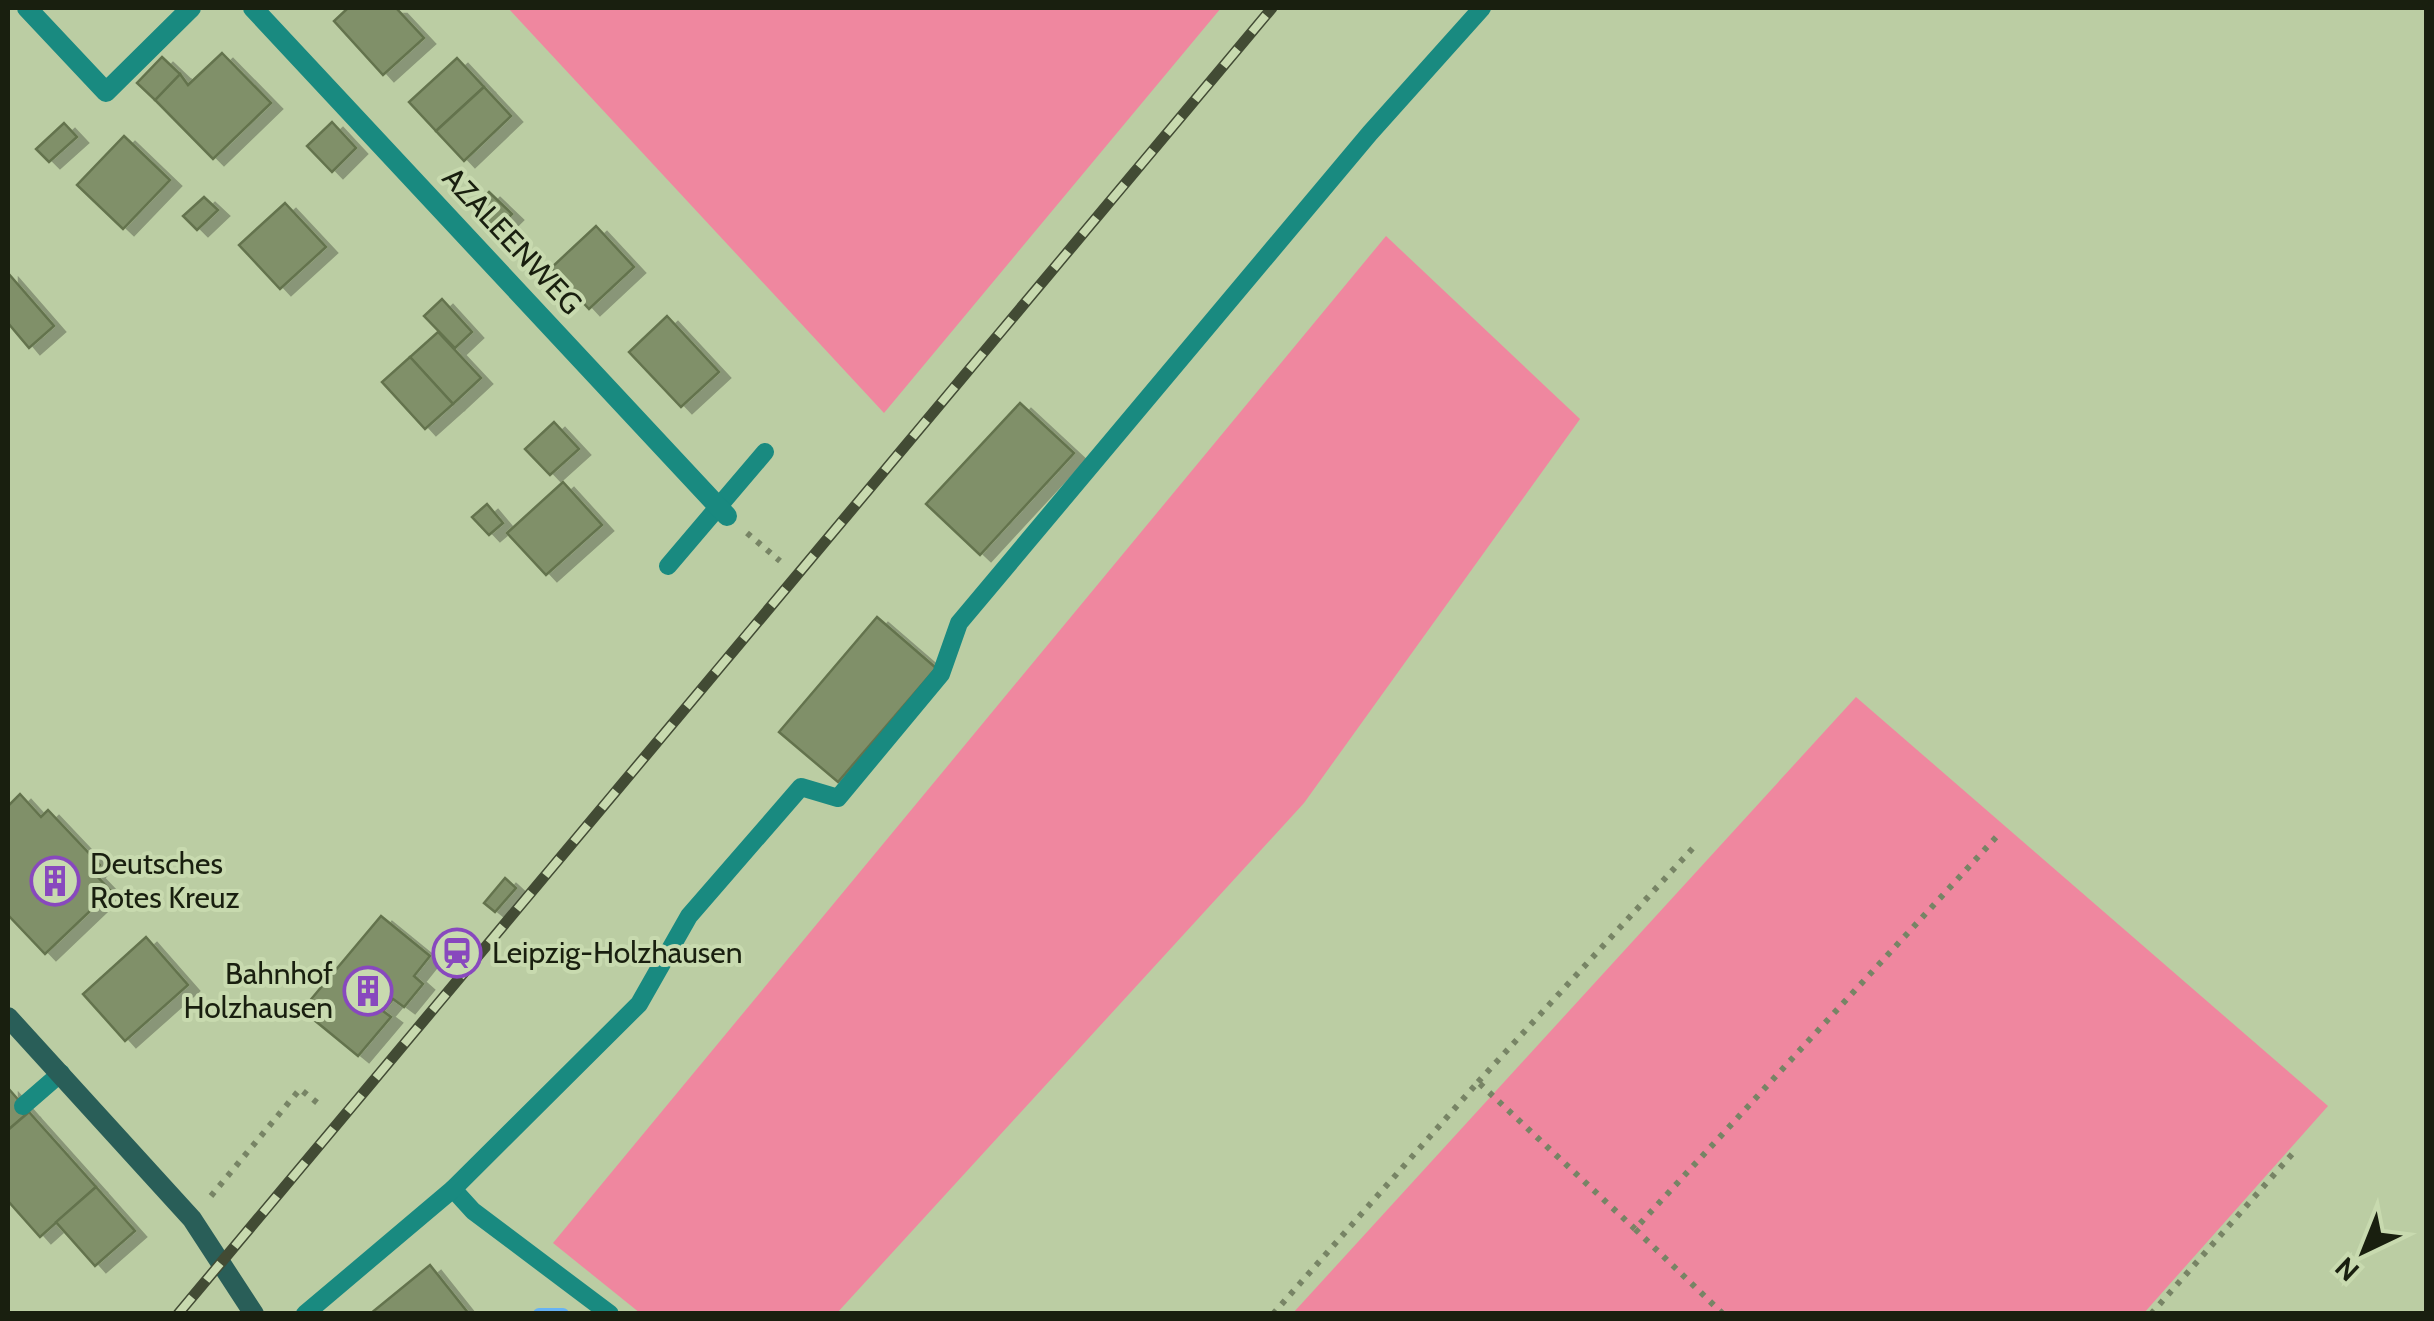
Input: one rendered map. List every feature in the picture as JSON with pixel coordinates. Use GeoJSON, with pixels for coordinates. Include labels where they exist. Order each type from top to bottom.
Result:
{"type":"FeatureCollection","features":[{"type":"Feature","properties":{"kind":"main road"},"geometry":{"type":"LineString","coordinates":[[8,1016],[192,1219],[254,1314]]}},
{"type":"Feature","properties":{"kind":"street"},"geometry":{"type":"LineString","coordinates":[[27,8],[106,92],[191,8]]}},
{"type":"Feature","properties":{"kind":"street","name":"AZALEENWEG"},"geometry":{"type":"LineString","coordinates":[[253,8],[722,510]]}},
{"type":"Feature","properties":{"kind":"lane"},"geometry":{"type":"LineString","coordinates":[[305,1314],[453,1189],[639,1004],[689,916],[801,787],[838,798],[941,674],[960,623],[1370,133],[1482,8]]}},
{"type":"Feature","properties":{"kind":"lane"},"geometry":{"type":"LineString","coordinates":[[668,566],[722,510],[765,452]]}},
{"type":"Feature","properties":{"kind":"lane"},"geometry":{"type":"LineString","coordinates":[[24,1106],[62,1073]]}},
{"type":"Feature","properties":{"kind":"lane"},"geometry":{"type":"LineString","coordinates":[[453,1189],[473,1212],[610,1314]]}},
{"type":"Feature","properties":{"kind":"path"},"geometry":{"type":"LineString","coordinates":[[722,510],[780,561]]}},
{"type":"Feature","properties":{"kind":"path"},"geometry":{"type":"LineString","coordinates":[[1635,1229],[2000,834]]}},
{"type":"Feature","properties":{"kind":"path"},"geometry":{"type":"LineString","coordinates":[[1273,1314],[1478,1082],[1693,848]]}},
{"type":"Feature","properties":{"kind":"path"},"geometry":{"type":"LineString","coordinates":[[1478,1082],[1722,1314]]}},
{"type":"Feature","properties":{"kind":"path"},"geometry":{"type":"LineString","coordinates":[[192,1219],[300,1089],[320,1105]]}},
{"type":"Feature","properties":{"kind":"path"},"geometry":{"type":"LineString","coordinates":[[2151,1314],[2294,1152]]}},
{"type":"Feature","properties":{"kind":"shaded area"},"geometry":{"type":"Polygon","coordinates":[[[508,8],[1221,8],[884,413],[508,8]]]}},
{"type":"Feature","properties":{"kind":"shaded area"},"geometry":{"type":"Polygon","coordinates":[[[1386,236],[1580,419],[1304,803],[837,1313],[640,1313],[553,1243],[1386,236]]]}},
{"type":"Feature","properties":{"kind":"shaded area"},"geometry":{"type":"Polygon","coordinates":[[[1856,697],[2328,1106],[2144,1313],[1293,1313],[1856,697]]]}},
{"type":"Feature","properties":{"kind":"building"},"geometry":{"type":"Polygon","coordinates":[[[348,8],[396,8],[424,38],[383,75],[334,21],[348,8]]]}},
{"type":"Feature","properties":{"kind":"building"},"geometry":{"type":"Polygon","coordinates":[[[222,53],[271,103],[213,159],[155,100],[180,74],[188,85],[222,53]]]}},
{"type":"Feature","properties":{"kind":"building"},"geometry":{"type":"Polygon","coordinates":[[[162,57],[180,74],[155,100],[137,83],[162,57]]]}},
{"type":"Feature","properties":{"kind":"building"},"geometry":{"type":"Polygon","coordinates":[[[457,58],[484,87],[436,131],[409,102],[457,58]]]}},
{"type":"Feature","properties":{"kind":"building"},"geometry":{"type":"Polygon","coordinates":[[[484,87],[511,116],[464,161],[436,131],[484,87]]]}},
{"type":"Feature","properties":{"kind":"building"},"geometry":{"type":"Polygon","coordinates":[[[332,122],[356,148],[332,172],[307,146],[332,122]]]}},
{"type":"Feature","properties":{"kind":"building"},"geometry":{"type":"Polygon","coordinates":[[[64,123],[77,137],[49,162],[36,149],[64,123]]]}},
{"type":"Feature","properties":{"kind":"building"},"geometry":{"type":"Polygon","coordinates":[[[124,136],[170,180],[123,229],[77,185],[124,136]]]}},
{"type":"Feature","properties":{"kind":"building"},"geometry":{"type":"Polygon","coordinates":[[[489,192],[512,214],[496,230],[473,208],[489,192]]]}},
{"type":"Feature","properties":{"kind":"building"},"geometry":{"type":"Polygon","coordinates":[[[204,197],[218,210],[197,230],[183,216],[204,197]]]}},
{"type":"Feature","properties":{"kind":"building"},"geometry":{"type":"Polygon","coordinates":[[[285,203],[326,247],[280,289],[239,245],[285,203]]]}},
{"type":"Feature","properties":{"kind":"building"},"geometry":{"type":"Polygon","coordinates":[[[596,226],[634,267],[589,309],[551,268],[596,226]]]}},
{"type":"Feature","properties":{"kind":"building"},"geometry":{"type":"Polygon","coordinates":[[[8,273],[54,326],[29,348],[8,323],[8,273]]]}},
{"type":"Feature","properties":{"kind":"building"},"geometry":{"type":"Polygon","coordinates":[[[442,299],[472,332],[455,348],[424,316],[442,299]]]}},
{"type":"Feature","properties":{"kind":"building"},"geometry":{"type":"Polygon","coordinates":[[[667,316],[719,372],[681,407],[629,352],[667,316]]]}},
{"type":"Feature","properties":{"kind":"building"},"geometry":{"type":"Polygon","coordinates":[[[438,332],[481,378],[453,404],[410,357],[438,332]]]}},
{"type":"Feature","properties":{"kind":"building"},"geometry":{"type":"Polygon","coordinates":[[[410,357],[453,404],[425,429],[382,382],[410,357]]]}},
{"type":"Feature","properties":{"kind":"building"},"geometry":{"type":"Polygon","coordinates":[[[1020,403],[1074,453],[980,555],[926,504],[1020,403]]]}},
{"type":"Feature","properties":{"kind":"building"},"geometry":{"type":"Polygon","coordinates":[[[554,422],[579,449],[550,475],[525,449],[554,422]]]}},
{"type":"Feature","properties":{"kind":"building"},"geometry":{"type":"Polygon","coordinates":[[[563,482],[602,525],[546,575],[507,533],[563,482]]]}},
{"type":"Feature","properties":{"kind":"building"},"geometry":{"type":"Polygon","coordinates":[[[487,504],[503,523],[489,535],[472,517],[487,504]]]}},
{"type":"Feature","properties":{"kind":"building"},"geometry":{"type":"Polygon","coordinates":[[[877,617],[936,668],[838,782],[779,732],[877,617]]]}},
{"type":"Feature","properties":{"kind":"building","name":"Deutsches Rotes Kreuz"},"geometry":{"type":"Polygon","coordinates":[[[20,794],[41,817],[48,810],[100,865],[93,872],[111,891],[45,954],[8,915],[8,806],[20,794]]]}},
{"type":"Feature","properties":{"kind":"building"},"geometry":{"type":"Polygon","coordinates":[[[505,878],[516,888],[495,912],[484,903],[505,878]]]}},
{"type":"Feature","properties":{"kind":"building","name":"Bahnhof Holzhausen"},"geometry":{"type":"Polygon","coordinates":[[[381,916],[430,956],[414,976],[423,984],[404,1007],[393,999],[383,1011],[391,1017],[358,1056],[302,1010],[381,916]]]}},
{"type":"Feature","properties":{"kind":"building"},"geometry":{"type":"Polygon","coordinates":[[[146,937],[188,985],[125,1041],[83,994],[146,937]]]}},
{"type":"Feature","properties":{"kind":"building"},"geometry":{"type":"Polygon","coordinates":[[[8,1088],[29,1112],[8,1130],[8,1088]]]}},
{"type":"Feature","properties":{"kind":"building"},"geometry":{"type":"Polygon","coordinates":[[[29,1112],[96,1187],[40,1237],[8,1201],[8,1130],[29,1112]]]}},
{"type":"Feature","properties":{"kind":"building"},"geometry":{"type":"Polygon","coordinates":[[[96,1187],[135,1231],[95,1266],[56,1222],[96,1187]]]}},
{"type":"Feature","properties":{"kind":"building"},"geometry":{"type":"Polygon","coordinates":[[[430,1265],[469,1314],[370,1314],[430,1265]]]}},
{"type":"Feature","properties":{"kind":"waterway"},"geometry":{"type":"LineString","coordinates":[[539,1314],[563,1314]]}},
{"type":"Feature","properties":{"kind":"railway"},"geometry":{"type":"LineString","coordinates":[[178,1314],[1272,8]]}},
{"type":"Feature","properties":{"kind":"place","name":"Deutsches Rotes Kreuz"},"geometry":{"type":"Point","coordinates":[55,881]}},
{"type":"Feature","properties":{"kind":"place","name":"Leipzig-Holzhausen"},"geometry":{"type":"Point","coordinates":[457,953]}},
{"type":"Feature","properties":{"kind":"place","name":"Bahnhof Holzhausen"},"geometry":{"type":"Point","coordinates":[368,991]}}]}
